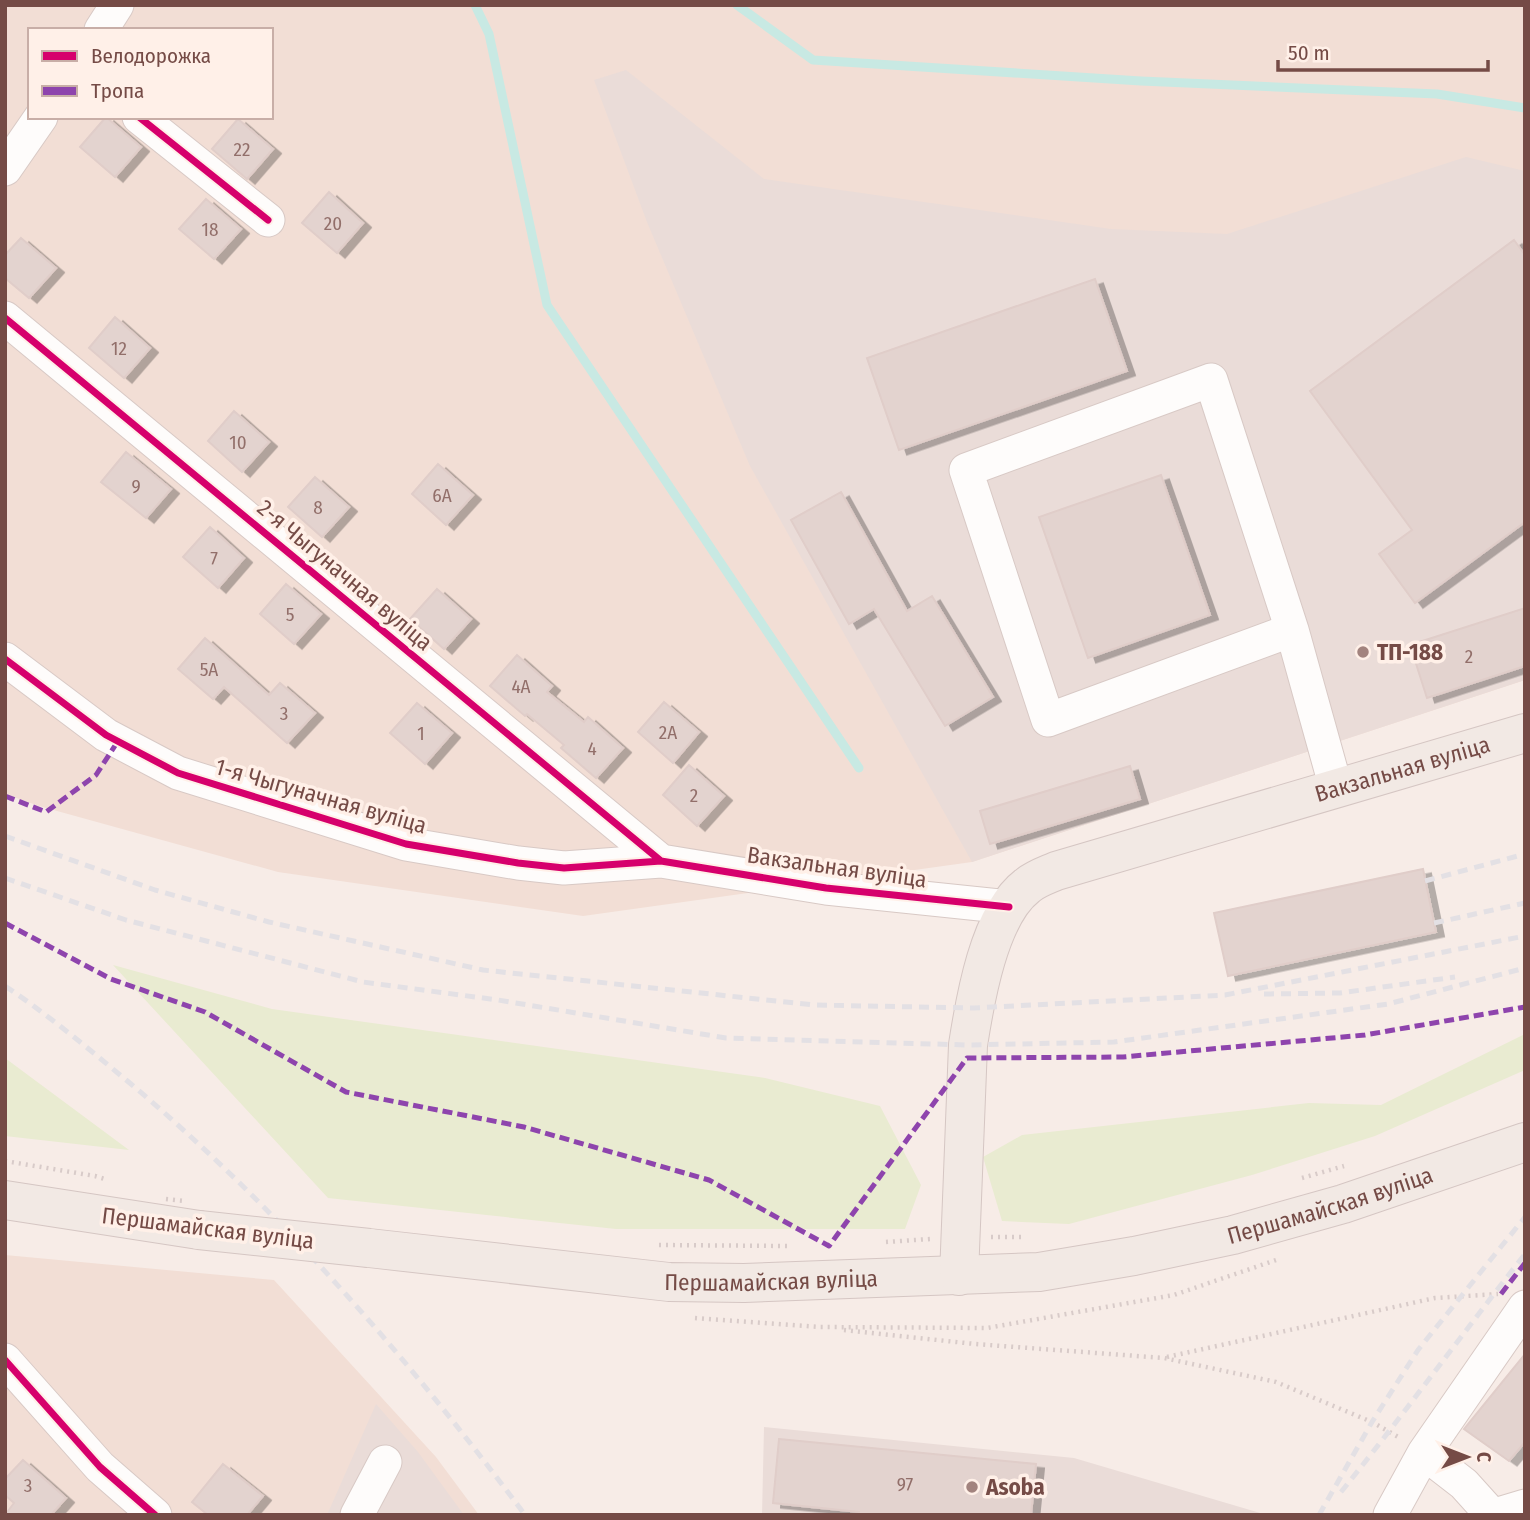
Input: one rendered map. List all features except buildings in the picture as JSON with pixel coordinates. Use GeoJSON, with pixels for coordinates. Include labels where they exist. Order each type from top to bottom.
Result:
{"type":"FeatureCollection","features":[{"type":"Feature","properties":{"kind":"main road","name":"Вакзальная вуліца"},"geometry":{"type":"LineString","coordinates":[[959,1276],[968,1045],[986,956],[1009,907],[1027,886],[1056,871],[1525,733]]}},
{"type":"Feature","properties":{"kind":"main road","name":"Першамайская вуліца"},"geometry":{"type":"LineString","coordinates":[[5,1199],[200,1230],[669,1282],[744,1283],[959,1276],[1039,1272],[1233,1235],[1343,1203],[1525,1142]]}},
{"type":"Feature","properties":{"kind":"street"},"geometry":{"type":"LineString","coordinates":[[102,28],[117,5]]}},
{"type":"Feature","properties":{"kind":"street"},"geometry":{"type":"LineString","coordinates":[[5,169],[40,119]]}},
{"type":"Feature","properties":{"kind":"street"},"geometry":{"type":"LineString","coordinates":[[142,119],[268,220]]}},
{"type":"Feature","properties":{"kind":"street","name":"2-я Чыгуначная вуліца"},"geometry":{"type":"LineString","coordinates":[[5,318],[661,861]]}},
{"type":"Feature","properties":{"kind":"street"},"geometry":{"type":"LineString","coordinates":[[1292,630],[1048,720],[966,470],[1211,380],[1292,630],[1336,788]]}},
{"type":"Feature","properties":{"kind":"street","name":"1-я Чыгуначная вуліца"},"geometry":{"type":"LineString","coordinates":[[5,659],[106,735],[178,773],[230,790],[406,844],[518,863],[564,868],[661,861]]}},
{"type":"Feature","properties":{"kind":"street","name":"Вакзальная вуліца"},"geometry":{"type":"LineString","coordinates":[[661,861],[826,888],[1009,907]]}},
{"type":"Feature","properties":{"kind":"street"},"geometry":{"type":"LineString","coordinates":[[1390,1515],[1513,1301]]}},
{"type":"Feature","properties":{"kind":"street"},"geometry":{"type":"LineString","coordinates":[[5,1360],[100,1467],[155,1515]]}},
{"type":"Feature","properties":{"kind":"street"},"geometry":{"type":"LineString","coordinates":[[1424,1453],[1464,1484],[1494,1515],[1525,1506]]}},
{"type":"Feature","properties":{"kind":"street"},"geometry":{"type":"LineString","coordinates":[[358,1515],[385,1462]]}},
{"type":"Feature","properties":{"kind":"path"},"geometry":{"type":"LineString","coordinates":[[1164,1358],[1435,1298],[1513,1301]]}},
{"type":"Feature","properties":{"kind":"path"},"geometry":{"type":"LineString","coordinates":[[820,1327],[975,1344],[1164,1358],[1276,1382],[1372,1422],[1424,1453]]}},
{"type":"Feature","properties":{"kind":"shaded area"},"geometry":{"type":"Polygon","coordinates":[[[5,5],[1525,5],[1525,680],[972,862],[583,916],[278,872],[39,806],[5,794],[5,5]]]}},
{"type":"Feature","properties":{"kind":"shaded area"},"geometry":{"type":"Polygon","coordinates":[[[626,70],[764,179],[1111,229],[1227,234],[1466,157],[1525,171],[1525,680],[972,862],[750,466],[647,222],[594,80],[626,70]]]}},
{"type":"Feature","properties":{"kind":"shaded area"},"geometry":{"type":"Polygon","coordinates":[[[5,1255],[274,1280],[436,1457],[479,1515],[5,1515],[5,1255]]]}},
{"type":"Feature","properties":{"kind":"shaded area"},"geometry":{"type":"Polygon","coordinates":[[[376,1404],[418,1452],[464,1515],[327,1515],[376,1404]]]}},
{"type":"Feature","properties":{"kind":"shaded area"},"geometry":{"type":"Polygon","coordinates":[[[764,1427],[1074,1458],[1267,1515],[762,1515],[764,1427]]]}},
{"type":"Feature","properties":{"kind":"green space"},"geometry":{"type":"Polygon","coordinates":[[[113,965],[272,1009],[765,1078],[880,1106],[921,1185],[905,1229],[616,1229],[328,1198],[113,965]]]}},
{"type":"Feature","properties":{"kind":"green space"},"geometry":{"type":"Polygon","coordinates":[[[1525,1034],[1525,1070],[1375,1136],[1252,1175],[1069,1224],[1002,1221],[983,1157],[1022,1135],[1309,1103],[1381,1105],[1525,1034]]]}},
{"type":"Feature","properties":{"kind":"green space"},"geometry":{"type":"Polygon","coordinates":[[[5,1058],[129,1150],[5,1136],[5,1058]]]}},
{"type":"Feature","properties":{"kind":"waterway"},"geometry":{"type":"LineString","coordinates":[[475,5],[489,34],[547,305],[859,768]]}},
{"type":"Feature","properties":{"kind":"waterway"},"geometry":{"type":"LineString","coordinates":[[737,5],[813,60],[1141,81],[1437,94],[1525,108]]}},
{"type":"Feature","properties":{"kind":"railway"},"geometry":{"type":"LineString","coordinates":[[5,836],[155,890],[269,922],[483,970],[814,1005],[974,1008],[1225,995],[1525,936]]}},
{"type":"Feature","properties":{"kind":"railway"},"geometry":{"type":"LineString","coordinates":[[1425,881],[1525,854]]}},
{"type":"Feature","properties":{"kind":"railway"},"geometry":{"type":"LineString","coordinates":[[5,878],[126,920],[363,982],[498,1000],[726,1038],[968,1045],[1114,1042],[1388,1004],[1525,968]]}},
{"type":"Feature","properties":{"kind":"railway"},"geometry":{"type":"LineString","coordinates":[[1434,923],[1525,903]]}},
{"type":"Feature","properties":{"kind":"railway"},"geometry":{"type":"LineString","coordinates":[[1264,994],[1340,993],[1455,977]]}},
{"type":"Feature","properties":{"kind":"railway"},"geometry":{"type":"LineString","coordinates":[[5,986],[54,1021],[131,1084],[186,1132],[291,1235],[389,1343],[525,1515]]}},
{"type":"Feature","properties":{"kind":"railway"},"geometry":{"type":"LineString","coordinates":[[1319,1515],[1372,1422],[1418,1350],[1525,1217]]}},
{"type":"Feature","properties":{"kind":"railway"},"geometry":{"type":"LineString","coordinates":[[1341,1492],[1525,1254]]}},
{"type":"Feature","properties":{"kind":"marked path"},"geometry":{"type":"LineString","coordinates":[[5,796],[46,812],[96,775],[118,741]]}},
{"type":"Feature","properties":{"kind":"marked path"},"geometry":{"type":"LineString","coordinates":[[5,923],[111,979],[205,1012],[346,1092],[524,1127],[709,1180],[829,1246],[967,1058],[1123,1057],[1365,1035],[1525,1007]]}},
{"type":"Feature","properties":{"kind":"marked path"},"geometry":{"type":"LineString","coordinates":[[1501,1294],[1525,1263]]}},
{"type":"Feature","properties":{"kind":"cycle path"},"geometry":{"type":"LineString","coordinates":[[142,119],[268,220]]}},
{"type":"Feature","properties":{"kind":"cycle path"},"geometry":{"type":"LineString","coordinates":[[5,318],[661,861]]}},
{"type":"Feature","properties":{"kind":"cycle path"},"geometry":{"type":"LineString","coordinates":[[5,659],[106,735],[178,773],[406,844],[564,868],[661,861],[826,888],[1009,907]]}},
{"type":"Feature","properties":{"kind":"cycle path"},"geometry":{"type":"LineString","coordinates":[[5,1360],[100,1467],[155,1515]]}},
{"type":"Feature","properties":{"kind":"place","name":"ТП-188"},"geometry":{"type":"Point","coordinates":[1363,652]}},
{"type":"Feature","properties":{"kind":"place","name":"Asoba"},"geometry":{"type":"Point","coordinates":[972,1487]}}]}
